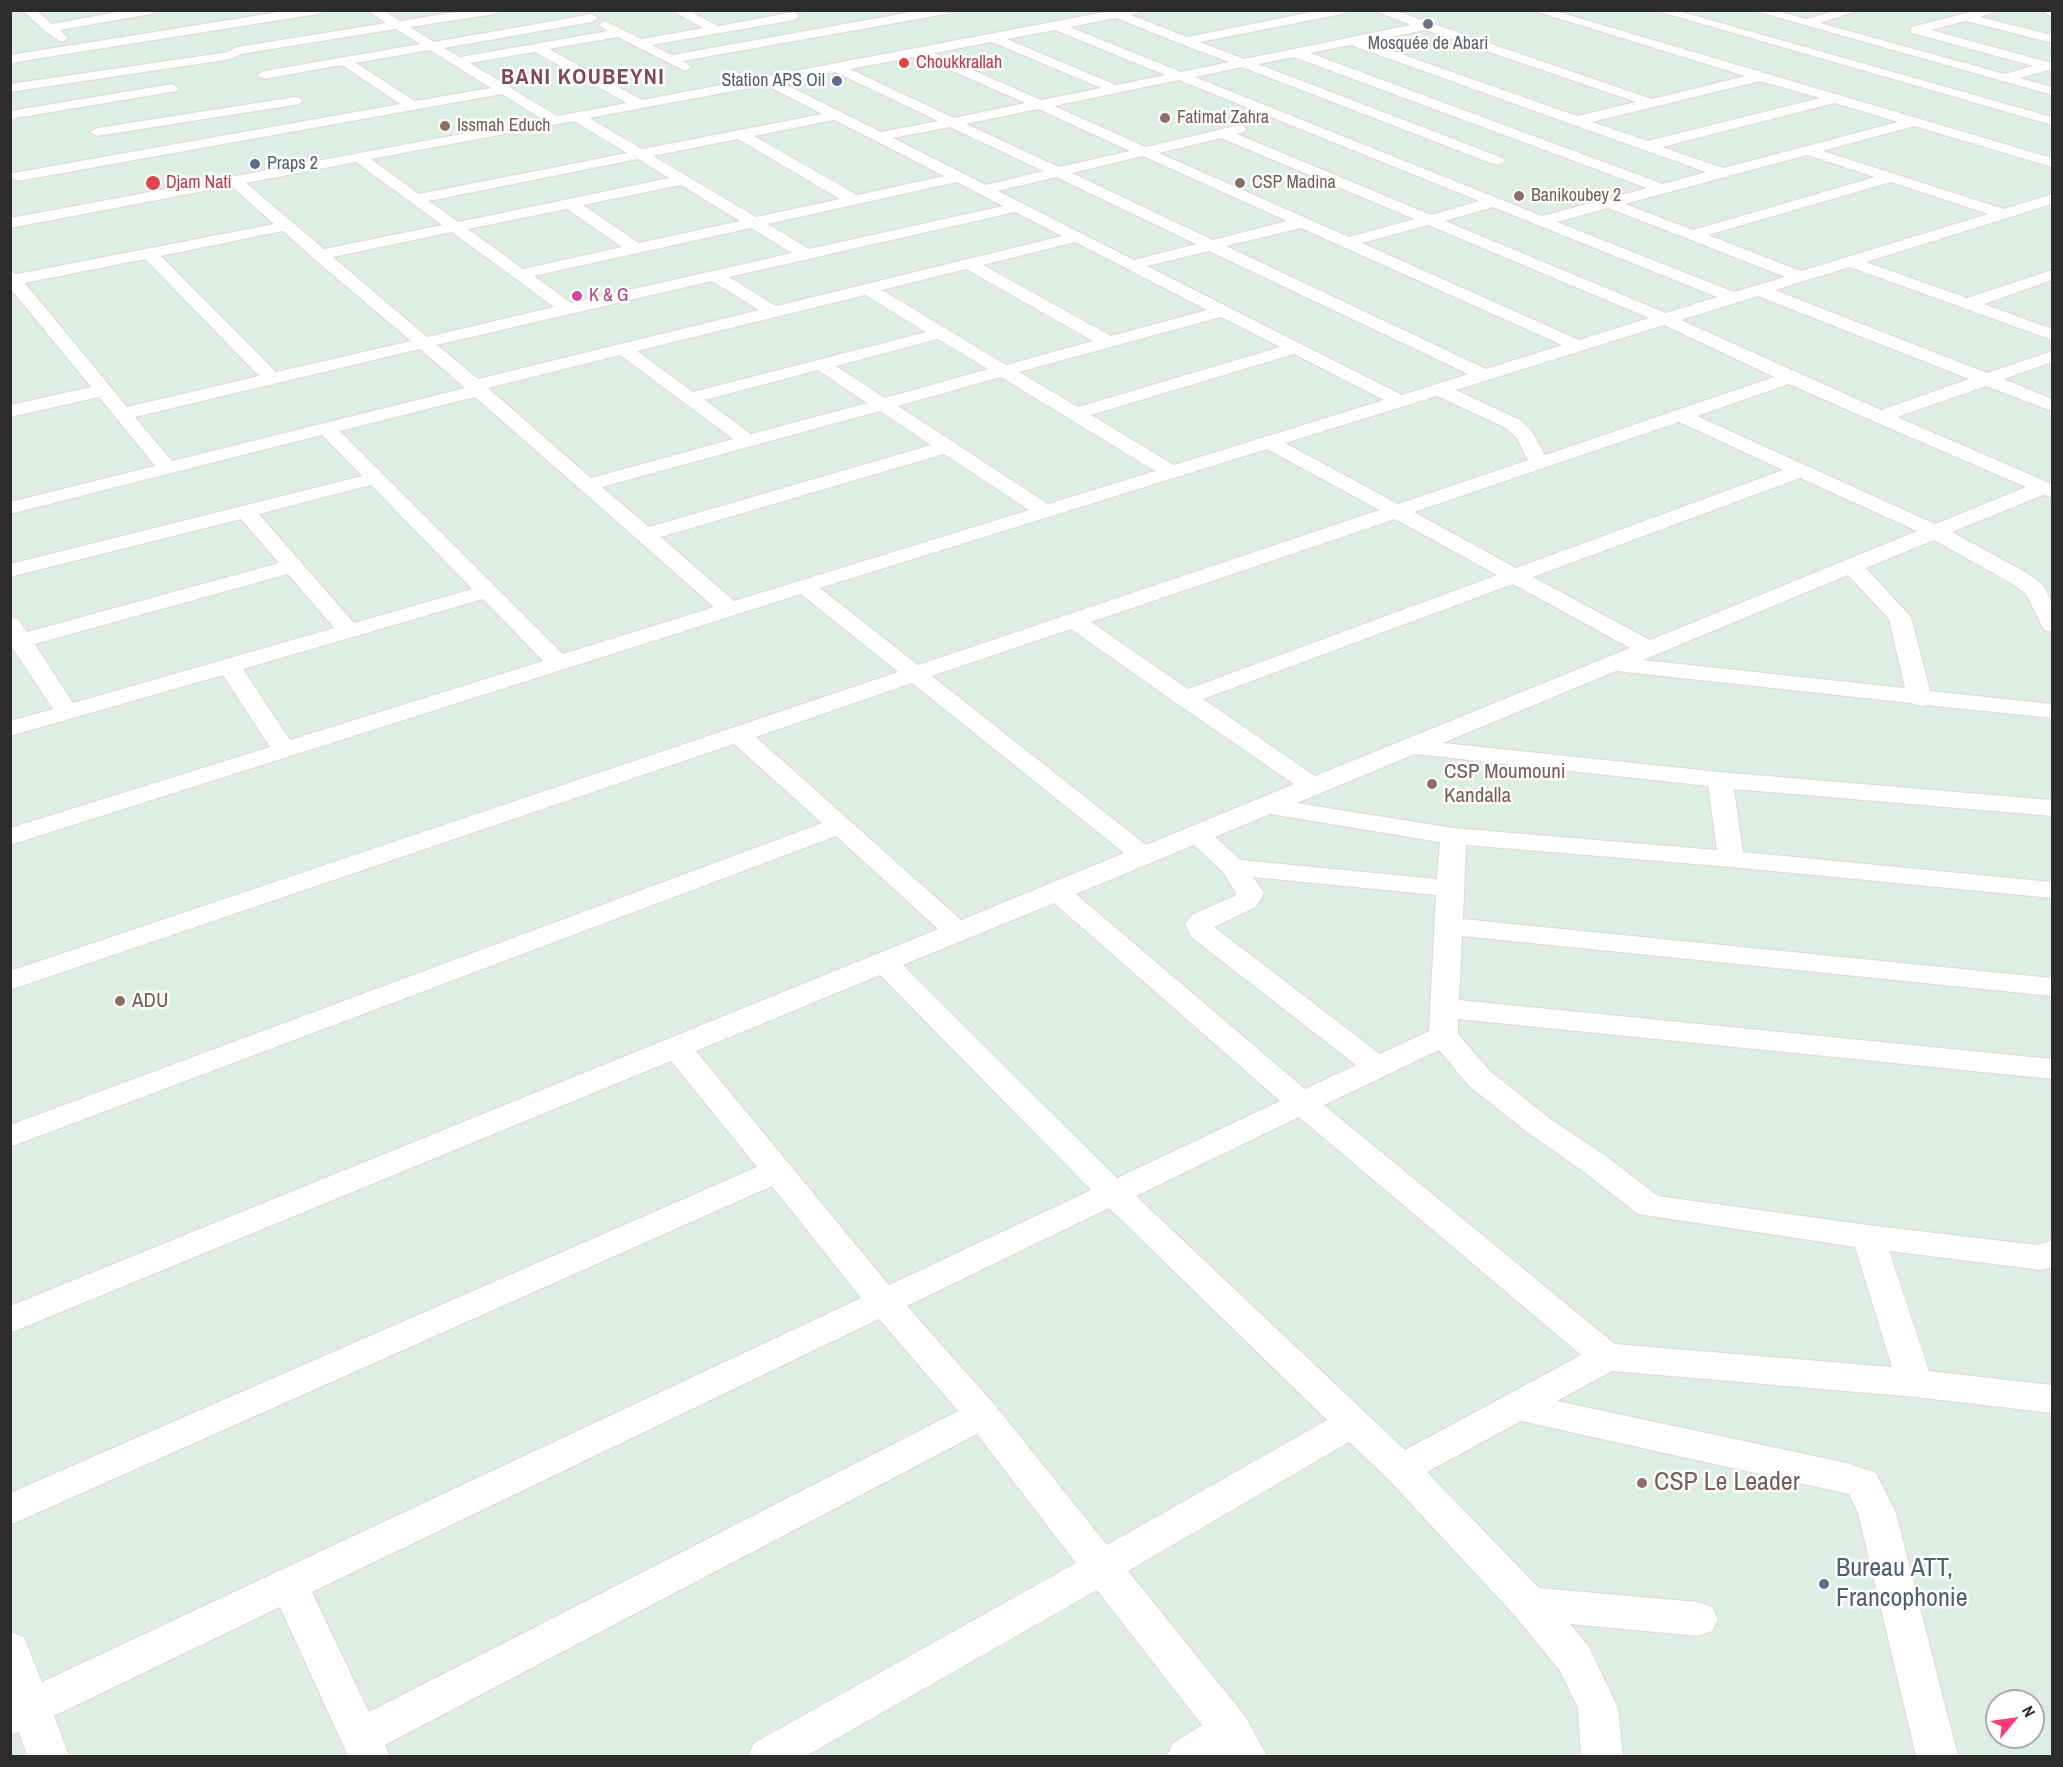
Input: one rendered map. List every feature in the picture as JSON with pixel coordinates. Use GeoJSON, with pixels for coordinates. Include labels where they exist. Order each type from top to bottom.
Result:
{"type":"FeatureCollection","features":[{"type":"Feature","properties":{"kind":"street"},"geometry":{"type":"LineString","coordinates":[[28,10],[74,49]]}},
{"type":"Feature","properties":{"kind":"street"},"geometry":{"type":"LineString","coordinates":[[49,28],[151,10]]}},
{"type":"Feature","properties":{"kind":"street"},"geometry":{"type":"LineString","coordinates":[[10,59],[202,28],[277,13],[318,10]]}},
{"type":"Feature","properties":{"kind":"street"},"geometry":{"type":"LineString","coordinates":[[373,10],[554,120]]}},
{"type":"Feature","properties":{"kind":"street"},"geometry":{"type":"LineString","coordinates":[[10,88],[232,55],[237,51],[495,10]]}},
{"type":"Feature","properties":{"kind":"street"},"geometry":{"type":"LineString","coordinates":[[577,10],[724,88]]}},
{"type":"Feature","properties":{"kind":"street"},"geometry":{"type":"LineString","coordinates":[[677,10],[717,30]]}},
{"type":"Feature","properties":{"kind":"street"},"geometry":{"type":"LineString","coordinates":[[882,10],[901,18]]}},
{"type":"Feature","properties":{"kind":"street"},"geometry":{"type":"LineString","coordinates":[[670,59],[946,10]]}},
{"type":"Feature","properties":{"kind":"street"},"geometry":{"type":"LineString","coordinates":[[10,223],[994,38],[1112,13],[1140,10]]}},
{"type":"Feature","properties":{"kind":"street"},"geometry":{"type":"LineString","coordinates":[[1186,41],[1342,10]]}},
{"type":"Feature","properties":{"kind":"street"},"geometry":{"type":"LineString","coordinates":[[1379,10],[1651,103]]}},
{"type":"Feature","properties":{"kind":"street"},"geometry":{"type":"LineString","coordinates":[[1537,10],[2052,162]]}},
{"type":"Feature","properties":{"kind":"street"},"geometry":{"type":"LineString","coordinates":[[1660,10],[2052,121]]}},
{"type":"Feature","properties":{"kind":"street"},"geometry":{"type":"LineString","coordinates":[[1758,10],[2052,91]]}},
{"type":"Feature","properties":{"kind":"street"},"geometry":{"type":"LineString","coordinates":[[1729,42],[1854,10]]}},
{"type":"Feature","properties":{"kind":"street"},"geometry":{"type":"LineString","coordinates":[[1872,42],[1993,10]]}},
{"type":"Feature","properties":{"kind":"street"},"geometry":{"type":"LineString","coordinates":[[640,44],[717,30],[790,12],[846,40]]}},
{"type":"Feature","properties":{"kind":"street"},"geometry":{"type":"LineString","coordinates":[[1112,13],[1401,124],[1504,160],[1477,167]]}},
{"type":"Feature","properties":{"kind":"street"},"geometry":{"type":"LineString","coordinates":[[1967,17],[2052,39]]}},
{"type":"Feature","properties":{"kind":"street"},"geometry":{"type":"LineString","coordinates":[[323,122],[260,72],[344,61],[592,18]]}},
{"type":"Feature","properties":{"kind":"street"},"geometry":{"type":"LineString","coordinates":[[1056,26],[1732,298]]}},
{"type":"Feature","properties":{"kind":"street"},"geometry":{"type":"LineString","coordinates":[[879,137],[1425,26]]}},
{"type":"Feature","properties":{"kind":"street"},"geometry":{"type":"LineString","coordinates":[[159,77],[246,63],[232,55],[202,28]]}},
{"type":"Feature","properties":{"kind":"street"},"geometry":{"type":"LineString","coordinates":[[456,62],[620,33]]}},
{"type":"Feature","properties":{"kind":"street"},"geometry":{"type":"LineString","coordinates":[[1907,33],[2050,65]]}},
{"type":"Feature","properties":{"kind":"street"},"geometry":{"type":"LineString","coordinates":[[994,38],[1115,89]]}},
{"type":"Feature","properties":{"kind":"street"},"geometry":{"type":"LineString","coordinates":[[1352,41],[1722,173]]}},
{"type":"Feature","properties":{"kind":"street"},"geometry":{"type":"LineString","coordinates":[[115,42],[138,63],[147,66],[206,114]]}},
{"type":"Feature","properties":{"kind":"street"},"geometry":{"type":"LineString","coordinates":[[537,48],[640,104]]}},
{"type":"Feature","properties":{"kind":"street"},"geometry":{"type":"LineString","coordinates":[[1682,53],[1706,48]]}},
{"type":"Feature","properties":{"kind":"street"},"geometry":{"type":"LineString","coordinates":[[864,49],[883,58]]}},
{"type":"Feature","properties":{"kind":"street"},"geometry":{"type":"LineString","coordinates":[[920,51],[1578,346]]}},
{"type":"Feature","properties":{"kind":"street"},"geometry":{"type":"LineString","coordinates":[[1294,52],[1663,189]]}},
{"type":"Feature","properties":{"kind":"street"},"geometry":{"type":"LineString","coordinates":[[344,61],[413,106]]}},
{"type":"Feature","properties":{"kind":"street"},"geometry":{"type":"LineString","coordinates":[[1883,113],[2050,65]]}},
{"type":"Feature","properties":{"kind":"street"},"geometry":{"type":"LineString","coordinates":[[836,67],[1484,375]]}},
{"type":"Feature","properties":{"kind":"street"},"geometry":{"type":"LineString","coordinates":[[1575,121],[1760,76]]}},
{"type":"Feature","properties":{"kind":"street"},"geometry":{"type":"LineString","coordinates":[[767,80],[1400,401]]}},
{"type":"Feature","properties":{"kind":"street"},"geometry":{"type":"LineString","coordinates":[[14,172],[126,157],[502,90]]}},
{"type":"Feature","properties":{"kind":"street"},"geometry":{"type":"LineString","coordinates":[[10,115],[65,105],[181,94]]}},
{"type":"Feature","properties":{"kind":"street"},"geometry":{"type":"LineString","coordinates":[[1401,124],[1513,98]]}},
{"type":"Feature","properties":{"kind":"street"},"geometry":{"type":"LineString","coordinates":[[1647,146],[1836,99]]}},
{"type":"Feature","properties":{"kind":"street"},"geometry":{"type":"LineString","coordinates":[[89,125],[206,114],[295,101]]}},
{"type":"Feature","properties":{"kind":"street"},"geometry":{"type":"LineString","coordinates":[[1327,108],[1348,103]]}},
{"type":"Feature","properties":{"kind":"street"},"geometry":{"type":"LineString","coordinates":[[65,105],[126,157]]}},
{"type":"Feature","properties":{"kind":"street"},"geometry":{"type":"LineString","coordinates":[[984,190],[1306,113]]}},
{"type":"Feature","properties":{"kind":"street"},"geometry":{"type":"LineString","coordinates":[[417,199],[836,115]]}},
{"type":"Feature","properties":{"kind":"street"},"geometry":{"type":"LineString","coordinates":[[576,116],[806,254]]}},
{"type":"Feature","properties":{"kind":"street"},"geometry":{"type":"LineString","coordinates":[[2012,123],[2034,116]]}},
{"type":"Feature","properties":{"kind":"street"},"geometry":{"type":"LineString","coordinates":[[1541,221],[1916,122]]}},
{"type":"Feature","properties":{"kind":"street"},"geometry":{"type":"LineString","coordinates":[[288,128],[331,162]]}},
{"type":"Feature","properties":{"kind":"street"},"geometry":{"type":"LineString","coordinates":[[1967,137],[1990,130]]}},
{"type":"Feature","properties":{"kind":"street"},"geometry":{"type":"LineString","coordinates":[[1223,133],[1665,319],[1790,378],[2048,489]]}},
{"type":"Feature","properties":{"kind":"street"},"geometry":{"type":"LineString","coordinates":[[740,134],[854,200]]}},
{"type":"Feature","properties":{"kind":"street"},"geometry":{"type":"LineString","coordinates":[[1530,153],[1551,147]]}},
{"type":"Feature","properties":{"kind":"street"},"geometry":{"type":"LineString","coordinates":[[1810,151],[2005,214]]}},
{"type":"Feature","properties":{"kind":"street"},"geometry":{"type":"LineString","coordinates":[[148,153],[190,189]]}},
{"type":"Feature","properties":{"kind":"street"},"geometry":{"type":"LineString","coordinates":[[358,157],[568,309]]}},
{"type":"Feature","properties":{"kind":"street"},"geometry":{"type":"LineString","coordinates":[[14,172],[54,215]]}},
{"type":"Feature","properties":{"kind":"street"},"geometry":{"type":"LineString","coordinates":[[1434,178],[1455,172]]}},
{"type":"Feature","properties":{"kind":"street"},"geometry":{"type":"LineString","coordinates":[[521,274],[959,177]]}},
{"type":"Feature","properties":{"kind":"street"},"geometry":{"type":"LineString","coordinates":[[1692,235],[1892,177]]}},
{"type":"Feature","properties":{"kind":"street"},"geometry":{"type":"LineString","coordinates":[[319,255],[684,180]]}},
{"type":"Feature","properties":{"kind":"street"},"geometry":{"type":"LineString","coordinates":[[234,181],[730,609]]}},
{"type":"Feature","properties":{"kind":"street"},"geometry":{"type":"LineString","coordinates":[[10,837],[730,609],[2052,199]]}},
{"type":"Feature","properties":{"kind":"street"},"geometry":{"type":"LineString","coordinates":[[1348,242],[1494,202]]}},
{"type":"Feature","properties":{"kind":"street"},"geometry":{"type":"LineString","coordinates":[[568,203],[635,248]]}},
{"type":"Feature","properties":{"kind":"street"},"geometry":{"type":"LineString","coordinates":[[1609,203],[1801,277]]}},
{"type":"Feature","properties":{"kind":"street"},"geometry":{"type":"LineString","coordinates":[[123,414],[568,309],[1017,207]]}},
{"type":"Feature","properties":{"kind":"street"},"geometry":{"type":"LineString","coordinates":[[1132,265],[1304,222]]}},
{"type":"Feature","properties":{"kind":"street"},"geometry":{"type":"LineString","coordinates":[[168,469],[12,278],[285,226]]}},
{"type":"Feature","properties":{"kind":"street"},"geometry":{"type":"LineString","coordinates":[[10,508],[327,429],[623,349],[1077,237]]}},
{"type":"Feature","properties":{"kind":"street"},"geometry":{"type":"LineString","coordinates":[[149,253],[272,380]]}},
{"type":"Feature","properties":{"kind":"street"},"geometry":{"type":"LineString","coordinates":[[1851,262],[2052,335]]}},
{"type":"Feature","properties":{"kind":"street"},"geometry":{"type":"LineString","coordinates":[[970,265],[1108,342]]}},
{"type":"Feature","properties":{"kind":"street"},"geometry":{"type":"LineString","coordinates":[[716,275],[773,312]]}},
{"type":"Feature","properties":{"kind":"street"},"geometry":{"type":"LineString","coordinates":[[1968,304],[2052,275]]}},
{"type":"Feature","properties":{"kind":"street"},"geometry":{"type":"LineString","coordinates":[[869,290],[1172,472]]}},
{"type":"Feature","properties":{"kind":"street"},"geometry":{"type":"LineString","coordinates":[[1759,290],[2052,405]]}},
{"type":"Feature","properties":{"kind":"street"},"geometry":{"type":"LineString","coordinates":[[587,485],[1223,311]]}},
{"type":"Feature","properties":{"kind":"street"},"geometry":{"type":"LineString","coordinates":[[690,398],[942,333]]}},
{"type":"Feature","properties":{"kind":"street"},"geometry":{"type":"LineString","coordinates":[[1077,414],[1296,348]]}},
{"type":"Feature","properties":{"kind":"street"},"geometry":{"type":"LineString","coordinates":[[623,349],[747,440]]}},
{"type":"Feature","properties":{"kind":"street"},"geometry":{"type":"LineString","coordinates":[[1880,417],[2052,356]]}},
{"type":"Feature","properties":{"kind":"street"},"geometry":{"type":"LineString","coordinates":[[821,364],[1045,511]]}},
{"type":"Feature","properties":{"kind":"street"},"geometry":{"type":"LineString","coordinates":[[10,981],[1790,378]]}},
{"type":"Feature","properties":{"kind":"street"},"geometry":{"type":"LineString","coordinates":[[1438,389],[1513,424],[1524,434],[1539,463]]}},
{"type":"Feature","properties":{"kind":"street"},"geometry":{"type":"LineString","coordinates":[[10,411],[104,390]]}},
{"type":"Feature","properties":{"kind":"street"},"geometry":{"type":"LineString","coordinates":[[1682,416],[1935,532],[2028,584],[2035,590],[2052,625]]}},
{"type":"Feature","properties":{"kind":"street"},"geometry":{"type":"LineString","coordinates":[[327,429],[558,663]]}},
{"type":"Feature","properties":{"kind":"street"},"geometry":{"type":"LineString","coordinates":[[1269,442],[1649,649]]}},
{"type":"Feature","properties":{"kind":"street"},"geometry":{"type":"LineString","coordinates":[[646,535],[946,447]]}},
{"type":"Feature","properties":{"kind":"street"},"geometry":{"type":"LineString","coordinates":[[1184,698],[1802,470]]}},
{"type":"Feature","properties":{"kind":"street"},"geometry":{"type":"LineString","coordinates":[[10,571],[376,478]]}},
{"type":"Feature","properties":{"kind":"street"},"geometry":{"type":"LineString","coordinates":[[10,1320],[1613,663],[1935,532],[2048,489]]}},
{"type":"Feature","properties":{"kind":"street"},"geometry":{"type":"LineString","coordinates":[[246,512],[349,631]]}},
{"type":"Feature","properties":{"kind":"street"},"geometry":{"type":"LineString","coordinates":[[67,712],[15,633],[293,566]]}},
{"type":"Feature","properties":{"kind":"street"},"geometry":{"type":"LineString","coordinates":[[1852,566],[1900,617],[1920,699]]}},
{"type":"Feature","properties":{"kind":"street"},"geometry":{"type":"LineString","coordinates":[[804,586],[1144,856]]}},
{"type":"Feature","properties":{"kind":"street"},"geometry":{"type":"LineString","coordinates":[[10,729],[488,591]]}},
{"type":"Feature","properties":{"kind":"street"},"geometry":{"type":"LineString","coordinates":[[1074,621],[1313,786]]}},
{"type":"Feature","properties":{"kind":"street"},"geometry":{"type":"LineString","coordinates":[[1613,663],[1920,699],[2052,711]]}},
{"type":"Feature","properties":{"kind":"street"},"geometry":{"type":"LineString","coordinates":[[229,666],[284,750]]}},
{"type":"Feature","properties":{"kind":"street"},"geometry":{"type":"LineString","coordinates":[[738,734],[958,932]]}},
{"type":"Feature","properties":{"kind":"street"},"geometry":{"type":"LineString","coordinates":[[1411,746],[1720,780],[2052,808]]}},
{"type":"Feature","properties":{"kind":"street"},"geometry":{"type":"LineString","coordinates":[[1720,780],[1731,859]]}},
{"type":"Feature","properties":{"kind":"street"},"geometry":{"type":"LineString","coordinates":[[1267,806],[1453,836],[1731,859],[2052,890]]}},
{"type":"Feature","properties":{"kind":"street"},"geometry":{"type":"LineString","coordinates":[[10,1137],[839,826]]}},
{"type":"Feature","properties":{"kind":"street"},"geometry":{"type":"LineString","coordinates":[[1197,834],[1233,867],[1250,893],[1246,901],[1203,920],[1199,924],[1201,931],[1378,1067]]}},
{"type":"Feature","properties":{"kind":"street"},"geometry":{"type":"LineString","coordinates":[[1453,836],[1444,1022],[1480,1079],[1538,1125],[1595,1164],[1649,1206],[1868,1237],[2042,1258],[2052,1252]]}},
{"type":"Feature","properties":{"kind":"street"},"geometry":{"type":"LineString","coordinates":[[1233,867],[1450,888]]}},
{"type":"Feature","properties":{"kind":"street"},"geometry":{"type":"LineString","coordinates":[[1056,891],[1302,1103],[1606,1357]]}},
{"type":"Feature","properties":{"kind":"street"},"geometry":{"type":"LineString","coordinates":[[1448,926],[2052,987]]}},
{"type":"Feature","properties":{"kind":"street"},"geometry":{"type":"LineString","coordinates":[[884,962],[1113,1192],[1401,1469],[1529,1604],[1575,1659],[1598,1708],[1602,1756]]}},
{"type":"Feature","properties":{"kind":"street"},"geometry":{"type":"LineString","coordinates":[[20,1712],[1378,1067],[1444,1022],[2052,1069]]}},
{"type":"Feature","properties":{"kind":"street"},"geometry":{"type":"LineString","coordinates":[[676,1047],[884,1302],[982,1415],[1103,1567],[1238,1743],[1188,1756]]}},
{"type":"Feature","properties":{"kind":"street"},"geometry":{"type":"LineString","coordinates":[[10,1510],[777,1171]]}},
{"type":"Feature","properties":{"kind":"street"},"geometry":{"type":"LineString","coordinates":[[1868,1237],[1915,1383]]}},
{"type":"Feature","properties":{"kind":"street"},"geometry":{"type":"LineString","coordinates":[[1401,1469],[1606,1357],[1915,1383],[2052,1399]]}},
{"type":"Feature","properties":{"kind":"street"},"geometry":{"type":"LineString","coordinates":[[1517,1406],[1846,1478],[1863,1484],[1877,1513],[1937,1756]]}},
{"type":"Feature","properties":{"kind":"street"},"geometry":{"type":"LineString","coordinates":[[289,1585],[365,1747],[982,1415]]}},
{"type":"Feature","properties":{"kind":"street"},"geometry":{"type":"LineString","coordinates":[[769,1756],[1353,1422]]}},
{"type":"Feature","properties":{"kind":"street"},"geometry":{"type":"LineString","coordinates":[[1529,1604],[1698,1619]]}},
{"type":"Feature","properties":{"kind":"street"},"geometry":{"type":"LineString","coordinates":[[10,1649],[20,1712],[48,1756]]}},
{"type":"Feature","properties":{"kind":"place","name":"Mosquée de Abari"},"geometry":{"type":"Point","coordinates":[1428,24]}},
{"type":"Feature","properties":{"kind":"place","name":"Choukkrallah"},"geometry":{"type":"Point","coordinates":[904,63]}},
{"type":"Feature","properties":{"kind":"place","name":"Station APS Oil"},"geometry":{"type":"Point","coordinates":[837,81]}},
{"type":"Feature","properties":{"kind":"place","name":"Fatimat Zahra"},"geometry":{"type":"Point","coordinates":[1165,118]}},
{"type":"Feature","properties":{"kind":"place","name":"Issmah Educh"},"geometry":{"type":"Point","coordinates":[445,126]}},
{"type":"Feature","properties":{"kind":"place","name":"Praps 2"},"geometry":{"type":"Point","coordinates":[255,164]}},
{"type":"Feature","properties":{"kind":"place","name":"Djam Nati"},"geometry":{"type":"Point","coordinates":[153,183]}},
{"type":"Feature","properties":{"kind":"place","name":"CSP Madina"},"geometry":{"type":"Point","coordinates":[1240,183]}},
{"type":"Feature","properties":{"kind":"place","name":"Banikoubey 2"},"geometry":{"type":"Point","coordinates":[1519,196]}},
{"type":"Feature","properties":{"kind":"place","name":"K & G"},"geometry":{"type":"Point","coordinates":[577,296]}},
{"type":"Feature","properties":{"kind":"place","name":"CSP Moumouni Kandalla"},"geometry":{"type":"Point","coordinates":[1432,784]}},
{"type":"Feature","properties":{"kind":"place","name":"ADU"},"geometry":{"type":"Point","coordinates":[120,1001]}},
{"type":"Feature","properties":{"kind":"place","name":"CSP Le Leader"},"geometry":{"type":"Point","coordinates":[1642,1483]}},
{"type":"Feature","properties":{"kind":"place","name":"Bureau ATT, Francophonie"},"geometry":{"type":"Point","coordinates":[1824,1584]}},
{"type":"Feature","properties":{"kind":"district","name":"BANI KOUBEYNI"},"geometry":{"type":"Point","coordinates":[583,78]}}]}
